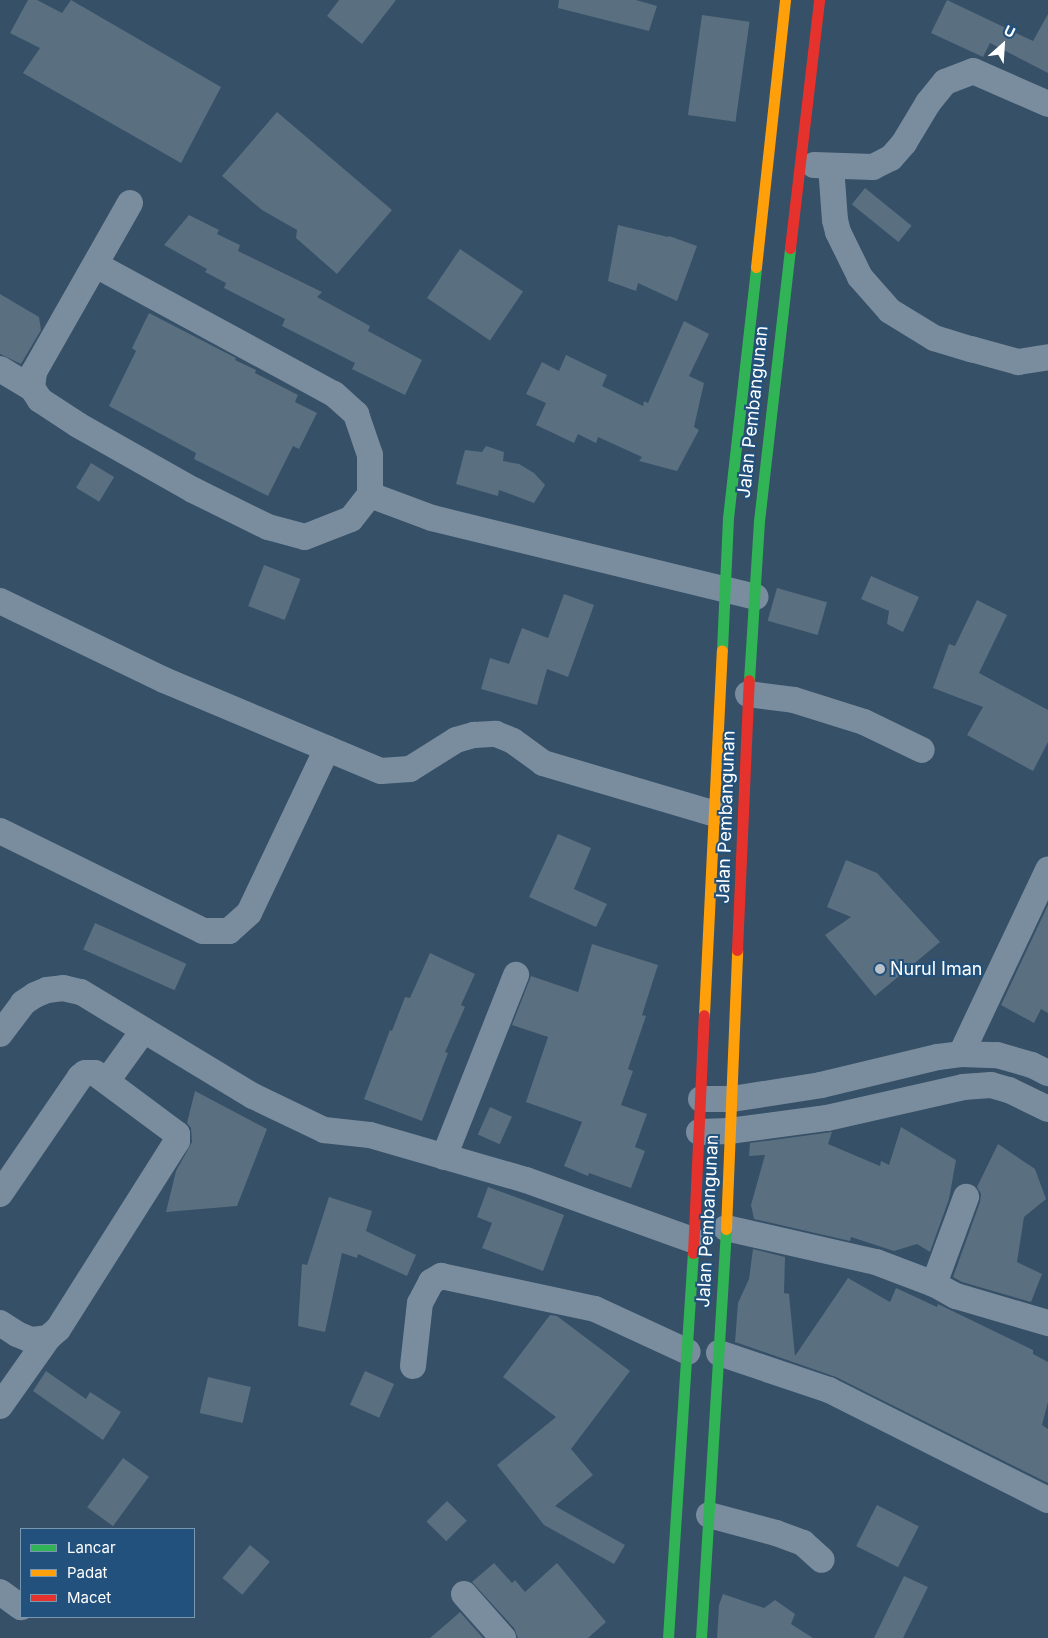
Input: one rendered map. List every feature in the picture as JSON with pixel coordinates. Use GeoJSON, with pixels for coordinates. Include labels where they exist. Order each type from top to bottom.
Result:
{"type":"FeatureCollection","features":[{"type":"Feature","properties":{"kind":"main road","name":"Jalan Pembangunan"},"geometry":{"type":"LineString","coordinates":[[668,1638],[688,1352],[728,518],[785,0]]}},
{"type":"Feature","properties":{"kind":"main road","name":"Jalan Pembangunan"},"geometry":{"type":"LineString","coordinates":[[701,1638],[726,1228],[748,694],[756,597],[759,521],[798,164],[819,0]]}},
{"type":"Feature","properties":{"kind":"street"},"geometry":{"type":"LineString","coordinates":[[798,164],[873,167],[891,158],[904,143],[928,102],[946,82],[973,72],[1048,104]]}},
{"type":"Feature","properties":{"kind":"street"},"geometry":{"type":"LineString","coordinates":[[831,166],[835,220],[838,232],[860,277],[890,311],[934,338],[1018,362],[1048,357]]}},
{"type":"Feature","properties":{"kind":"street"},"geometry":{"type":"LineString","coordinates":[[32,388],[34,372],[130,203]]}},
{"type":"Feature","properties":{"kind":"street"},"geometry":{"type":"LineString","coordinates":[[0,369],[32,388],[40,400],[78,425],[193,490],[268,527],[305,537],[351,519],[370,495],[370,455],[356,414],[334,394],[96,265]]}},
{"type":"Feature","properties":{"kind":"street"},"geometry":{"type":"LineString","coordinates":[[370,495],[432,518],[756,597]]}},
{"type":"Feature","properties":{"kind":"street"},"geometry":{"type":"LineString","coordinates":[[1,604],[164,680],[382,771],[410,769],[456,740],[474,735],[496,734],[513,741],[543,763],[715,814]]}},
{"type":"Feature","properties":{"kind":"street"},"geometry":{"type":"LineString","coordinates":[[748,694],[794,700],[864,722],[922,750]]}},
{"type":"Feature","properties":{"kind":"street"},"geometry":{"type":"LineString","coordinates":[[0,831],[202,931],[229,931],[249,913],[327,749]]}},
{"type":"Feature","properties":{"kind":"street"},"geometry":{"type":"LineString","coordinates":[[961,1054],[1048,870]]}},
{"type":"Feature","properties":{"kind":"street"},"geometry":{"type":"LineString","coordinates":[[444,1157],[516,975]]}},
{"type":"Feature","properties":{"kind":"street"},"geometry":{"type":"LineString","coordinates":[[0,1034],[23,1004],[46,990],[63,988],[81,992],[253,1096],[324,1130],[370,1135],[526,1180],[693,1240]]}},
{"type":"Feature","properties":{"kind":"street"},"geometry":{"type":"LineString","coordinates":[[107,1081],[143,1031]]}},
{"type":"Feature","properties":{"kind":"street"},"geometry":{"type":"LineString","coordinates":[[701,1099],[732,1100],[821,1085],[938,1057],[961,1054],[997,1055],[1032,1064],[1048,1073]]}},
{"type":"Feature","properties":{"kind":"street"},"geometry":{"type":"LineString","coordinates":[[0,1194],[80,1077],[91,1072],[107,1081],[177,1134],[177,1141],[58,1329],[48,1338],[0,1406]]}},
{"type":"Feature","properties":{"kind":"street"},"geometry":{"type":"LineString","coordinates":[[821,1085],[827,1118]]}},
{"type":"Feature","properties":{"kind":"street"},"geometry":{"type":"LineString","coordinates":[[699,1132],[729,1131],[827,1118],[962,1087],[991,1085],[1008,1090],[1048,1110]]}},
{"type":"Feature","properties":{"kind":"street"},"geometry":{"type":"LineString","coordinates":[[934,1284],[966,1197]]}},
{"type":"Feature","properties":{"kind":"street"},"geometry":{"type":"LineString","coordinates":[[726,1228],[876,1262],[934,1284],[956,1296],[1046,1317]]}},
{"type":"Feature","properties":{"kind":"street"},"geometry":{"type":"LineString","coordinates":[[413,1366],[420,1303],[431,1282],[441,1276],[595,1309],[688,1352]]}},
{"type":"Feature","properties":{"kind":"street"},"geometry":{"type":"LineString","coordinates":[[0,1324],[31,1340],[48,1338]]}},
{"type":"Feature","properties":{"kind":"street"},"geometry":{"type":"LineString","coordinates":[[719,1353],[829,1390],[1048,1500]]}},
{"type":"Feature","properties":{"kind":"street"},"geometry":{"type":"LineString","coordinates":[[709,1515],[776,1532],[803,1543],[822,1560]]}},
{"type":"Feature","properties":{"kind":"street"},"geometry":{"type":"LineString","coordinates":[[464,1594],[503,1638]]}},
{"type":"Feature","properties":{"kind":"building"},"geometry":{"type":"Polygon","coordinates":[[[28,0],[37,0],[62,13],[71,0],[221,87],[181,163],[23,73],[40,48],[10,33],[28,0]]]}},
{"type":"Feature","properties":{"kind":"building"},"geometry":{"type":"Polygon","coordinates":[[[339,0],[396,0],[362,44],[327,16],[339,0]]]}},
{"type":"Feature","properties":{"kind":"building"},"geometry":{"type":"Polygon","coordinates":[[[559,0],[636,0],[657,6],[649,31],[558,8],[559,0]]]}},
{"type":"Feature","properties":{"kind":"building"},"geometry":{"type":"Polygon","coordinates":[[[947,0],[1033,41],[1048,14],[1048,73],[990,43],[983,57],[931,33],[947,0]]]}},
{"type":"Feature","properties":{"kind":"building"},"geometry":{"type":"Polygon","coordinates":[[[702,15],[750,22],[735,122],[688,115],[702,15]]]}},
{"type":"Feature","properties":{"kind":"building"},"geometry":{"type":"Polygon","coordinates":[[[277,112],[392,210],[337,274],[296,238],[297,230],[262,210],[222,176],[277,112]]]}},
{"type":"Feature","properties":{"kind":"building"},"geometry":{"type":"Polygon","coordinates":[[[865,188],[912,226],[898,242],[852,204],[865,188]]]}},
{"type":"Feature","properties":{"kind":"building"},"geometry":{"type":"Polygon","coordinates":[[[189,215],[219,230],[217,234],[240,245],[238,251],[322,292],[317,297],[370,326],[368,331],[422,360],[405,395],[352,369],[355,363],[282,326],[285,319],[224,288],[226,283],[205,272],[207,269],[164,245],[189,215]]]}},
{"type":"Feature","properties":{"kind":"building"},"geometry":{"type":"Polygon","coordinates":[[[618,225],[669,236],[697,246],[677,301],[638,283],[636,291],[608,281],[618,225]]]}},
{"type":"Feature","properties":{"kind":"building"},"geometry":{"type":"Polygon","coordinates":[[[460,249],[523,291],[490,340],[427,298],[460,249]]]}},
{"type":"Feature","properties":{"kind":"building"},"geometry":{"type":"Polygon","coordinates":[[[0,294],[39,317],[41,330],[21,364],[0,354],[0,294]]]}},
{"type":"Feature","properties":{"kind":"building"},"geometry":{"type":"Polygon","coordinates":[[[149,313],[236,358],[235,360],[256,370],[255,373],[298,395],[295,402],[317,413],[299,449],[293,446],[268,496],[194,459],[196,453],[109,406],[136,351],[132,348],[149,313]]]}},
{"type":"Feature","properties":{"kind":"building"},"geometry":{"type":"Polygon","coordinates":[[[684,321],[709,334],[689,376],[704,383],[694,427],[699,430],[677,471],[639,461],[642,457],[598,437],[596,443],[578,434],[574,443],[536,425],[546,403],[526,394],[542,362],[559,371],[566,355],[607,375],[602,386],[643,406],[644,401],[648,403],[684,321]]]}},
{"type":"Feature","properties":{"kind":"building"},"geometry":{"type":"Polygon","coordinates":[[[486,446],[504,452],[503,461],[519,464],[534,473],[545,485],[534,503],[499,490],[498,496],[456,484],[465,450],[482,452],[486,446]]]}},
{"type":"Feature","properties":{"kind":"building"},"geometry":{"type":"Polygon","coordinates":[[[91,463],[114,477],[99,502],[76,488],[91,463]]]}},
{"type":"Feature","properties":{"kind":"building"},"geometry":{"type":"Polygon","coordinates":[[[264,565],[300,579],[285,620],[248,606],[264,565]]]}},
{"type":"Feature","properties":{"kind":"building"},"geometry":{"type":"Polygon","coordinates":[[[871,576],[919,597],[903,632],[887,624],[889,611],[861,599],[871,576]]]}},
{"type":"Feature","properties":{"kind":"building"},"geometry":{"type":"Polygon","coordinates":[[[777,588],[827,602],[818,635],[768,621],[777,588]]]}},
{"type":"Feature","properties":{"kind":"building"},"geometry":{"type":"Polygon","coordinates":[[[564,594],[594,605],[568,677],[547,669],[537,705],[481,689],[490,658],[509,664],[522,628],[548,638],[564,594]]]}},
{"type":"Feature","properties":{"kind":"building"},"geometry":{"type":"Polygon","coordinates":[[[977,600],[1007,615],[979,673],[1048,710],[1048,742],[1033,771],[967,735],[983,707],[933,688],[949,644],[955,646],[977,600]]]}},
{"type":"Feature","properties":{"kind":"building"},"geometry":{"type":"Polygon","coordinates":[[[558,834],[591,848],[574,889],[607,904],[596,927],[529,897],[558,834]]]}},
{"type":"Feature","properties":{"kind":"building","name":"Nurul Iman"},"geometry":{"type":"Polygon","coordinates":[[[846,860],[877,873],[940,942],[875,996],[825,935],[851,917],[827,907],[846,860]]]}},
{"type":"Feature","properties":{"kind":"building"},"geometry":{"type":"Polygon","coordinates":[[[1048,905],[1048,1013],[1041,1009],[1034,1023],[1001,1005],[1048,905]]]}},
{"type":"Feature","properties":{"kind":"building"},"geometry":{"type":"Polygon","coordinates":[[[95,923],[186,964],[175,990],[83,949],[95,923]]]}},
{"type":"Feature","properties":{"kind":"building"},"geometry":{"type":"Polygon","coordinates":[[[592,944],[658,965],[642,1015],[646,1016],[628,1069],[633,1071],[621,1105],[647,1114],[635,1147],[645,1151],[631,1188],[589,1173],[588,1176],[564,1166],[582,1122],[526,1102],[548,1037],[512,1025],[531,976],[578,992],[592,944]]]}},
{"type":"Feature","properties":{"kind":"building"},"geometry":{"type":"Polygon","coordinates":[[[430,953],[475,974],[461,1005],[465,1007],[445,1052],[448,1053],[422,1121],[364,1099],[390,1030],[392,1031],[405,997],[410,998],[430,953]]]}},
{"type":"Feature","properties":{"kind":"building"},"geometry":{"type":"Polygon","coordinates":[[[195,1091],[267,1129],[237,1206],[166,1212],[176,1171],[192,1142],[191,1128],[187,1123],[195,1091]]]}},
{"type":"Feature","properties":{"kind":"building"},"geometry":{"type":"Polygon","coordinates":[[[490,1107],[512,1117],[500,1144],[478,1134],[490,1107]]]}},
{"type":"Feature","properties":{"kind":"building"},"geometry":{"type":"Polygon","coordinates":[[[901,1127],[956,1160],[949,1199],[930,1252],[917,1244],[894,1251],[851,1237],[850,1241],[754,1219],[751,1205],[765,1155],[749,1156],[750,1143],[832,1132],[828,1144],[880,1166],[881,1161],[889,1165],[901,1127]]]}},
{"type":"Feature","properties":{"kind":"building"},"geometry":{"type":"Polygon","coordinates":[[[998,1144],[1035,1169],[1046,1199],[1024,1217],[1017,1262],[1042,1274],[1031,1302],[962,1282],[953,1277],[980,1202],[981,1194],[977,1187],[998,1144]]]}},
{"type":"Feature","properties":{"kind":"building"},"geometry":{"type":"Polygon","coordinates":[[[488,1187],[564,1215],[543,1271],[482,1248],[492,1223],[477,1217],[488,1187]]]}},
{"type":"Feature","properties":{"kind":"building"},"geometry":{"type":"Polygon","coordinates":[[[329,1197],[372,1211],[366,1231],[416,1255],[407,1276],[358,1254],[357,1258],[342,1253],[325,1332],[298,1326],[302,1264],[307,1265],[329,1197]]]}},
{"type":"Feature","properties":{"kind":"building"},"geometry":{"type":"Polygon","coordinates":[[[753,1249],[785,1257],[784,1293],[789,1294],[795,1356],[848,1278],[890,1302],[896,1288],[937,1307],[938,1304],[1033,1350],[1033,1354],[1048,1362],[1048,1402],[1042,1425],[1048,1429],[1048,1483],[836,1377],[735,1342],[738,1303],[749,1279],[753,1249]]]}},
{"type":"Feature","properties":{"kind":"building"},"geometry":{"type":"Polygon","coordinates":[[[550,1315],[557,1316],[630,1371],[571,1449],[593,1475],[555,1506],[625,1545],[614,1564],[544,1525],[497,1465],[556,1417],[503,1377],[550,1315]]]}},
{"type":"Feature","properties":{"kind":"building"},"geometry":{"type":"Polygon","coordinates":[[[46,1371],[86,1399],[90,1392],[121,1412],[103,1440],[33,1391],[46,1371]]]}},
{"type":"Feature","properties":{"kind":"building"},"geometry":{"type":"Polygon","coordinates":[[[365,1371],[394,1384],[379,1418],[350,1405],[365,1371]]]}},
{"type":"Feature","properties":{"kind":"building"},"geometry":{"type":"Polygon","coordinates":[[[208,1377],[251,1387],[243,1423],[200,1413],[208,1377]]]}},
{"type":"Feature","properties":{"kind":"building"},"geometry":{"type":"Polygon","coordinates":[[[123,1458],[149,1477],[113,1526],[87,1507],[123,1458]]]}},
{"type":"Feature","properties":{"kind":"building"},"geometry":{"type":"Polygon","coordinates":[[[447,1501],[467,1521],[446,1541],[426,1522],[447,1501]]]}},
{"type":"Feature","properties":{"kind":"building"},"geometry":{"type":"Polygon","coordinates":[[[877,1505],[919,1526],[898,1567],[856,1546],[877,1505]]]}},
{"type":"Feature","properties":{"kind":"building"},"geometry":{"type":"Polygon","coordinates":[[[250,1545],[270,1562],[242,1595],[222,1578],[250,1545]]]}},
{"type":"Feature","properties":{"kind":"building"},"geometry":{"type":"Polygon","coordinates":[[[494,1563],[512,1583],[515,1580],[525,1592],[557,1563],[606,1622],[588,1638],[518,1638],[514,1628],[472,1582],[494,1563]]]}},
{"type":"Feature","properties":{"kind":"building"},"geometry":{"type":"Polygon","coordinates":[[[904,1576],[928,1587],[903,1638],[874,1638],[904,1576]]]}},
{"type":"Feature","properties":{"kind":"building"},"geometry":{"type":"Polygon","coordinates":[[[723,1594],[764,1608],[775,1600],[795,1614],[791,1624],[813,1638],[717,1638],[719,1605],[723,1594]]]}},
{"type":"Feature","properties":{"kind":"building"},"geometry":{"type":"Polygon","coordinates":[[[460,1612],[483,1638],[430,1638],[451,1620],[460,1612]]]}},
{"type":"Feature","properties":{"kind":"traffic: fast"},"geometry":{"type":"LineString","coordinates":[[749,680],[759,521],[790,248]]}},
{"type":"Feature","properties":{"kind":"traffic: fast"},"geometry":{"type":"LineString","coordinates":[[722,650],[728,518],[756,267]]}},
{"type":"Feature","properties":{"kind":"traffic: fast"},"geometry":{"type":"LineString","coordinates":[[701,1638],[726,1229]]}},
{"type":"Feature","properties":{"kind":"traffic: fast"},"geometry":{"type":"LineString","coordinates":[[668,1638],[693,1253]]}},
{"type":"Feature","properties":{"kind":"traffic: slow"},"geometry":{"type":"LineString","coordinates":[[756,267],[785,0]]}},
{"type":"Feature","properties":{"kind":"traffic: slow"},"geometry":{"type":"LineString","coordinates":[[704,1015],[722,650]]}},
{"type":"Feature","properties":{"kind":"traffic: slow"},"geometry":{"type":"LineString","coordinates":[[726,1229],[737,950]]}},
{"type":"Feature","properties":{"kind":"traffic: jam"},"geometry":{"type":"LineString","coordinates":[[790,248],[819,0]]}},
{"type":"Feature","properties":{"kind":"traffic: jam"},"geometry":{"type":"LineString","coordinates":[[737,950],[749,680]]}},
{"type":"Feature","properties":{"kind":"traffic: jam"},"geometry":{"type":"LineString","coordinates":[[693,1253],[704,1015]]}},
{"type":"Feature","properties":{"kind":"place","name":"Nurul Iman"},"geometry":{"type":"Point","coordinates":[880,969]}}]}
